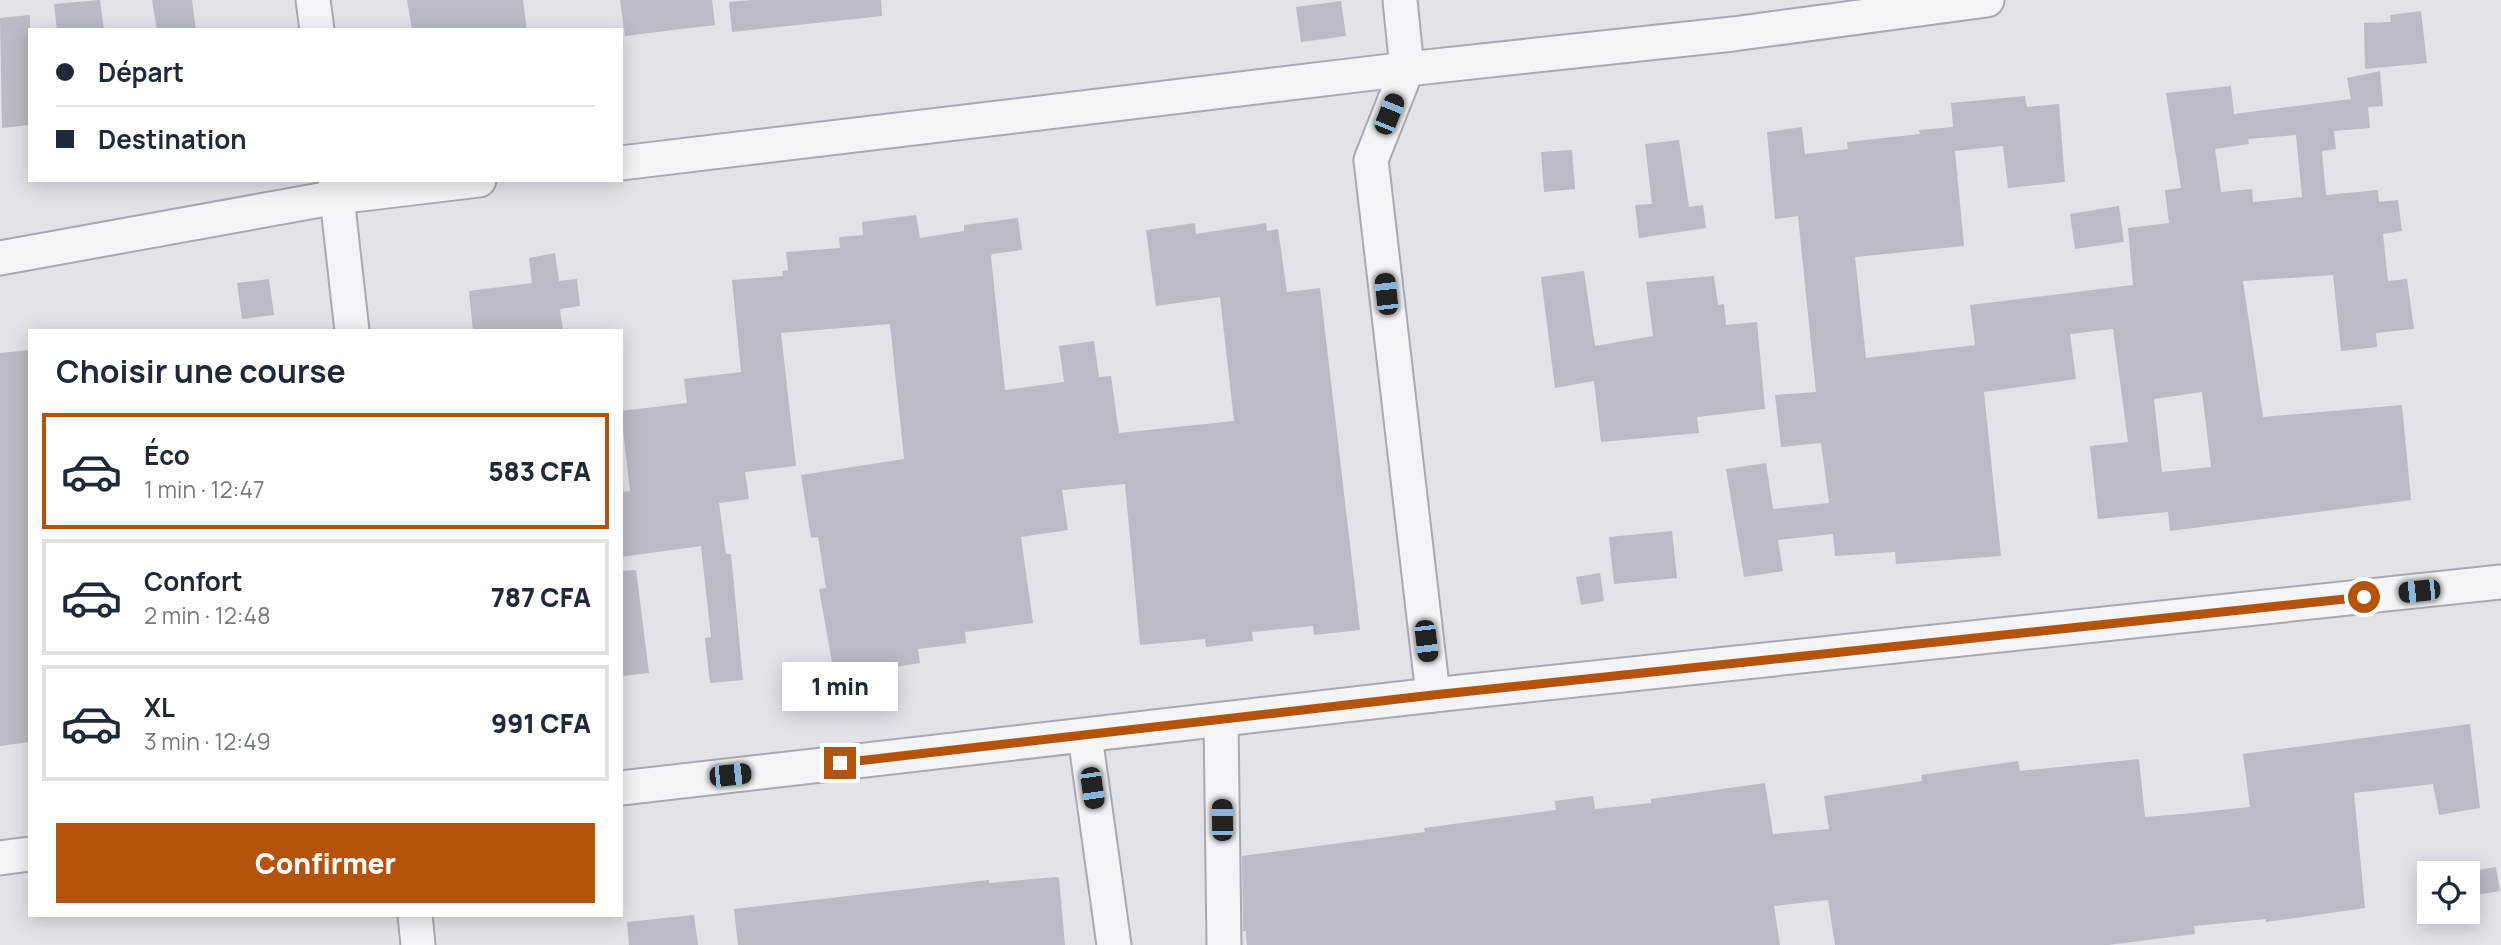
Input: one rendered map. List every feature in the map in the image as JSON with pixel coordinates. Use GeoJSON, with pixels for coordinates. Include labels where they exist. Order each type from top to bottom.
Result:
{"type":"FeatureCollection","features":[{"type":"Feature","properties":{"kind":"street"},"geometry":{"type":"LineString","coordinates":[[313,0],[317,28]]}},
{"type":"Feature","properties":{"kind":"street"},"geometry":{"type":"LineString","coordinates":[[1400,0],[1408,69],[1371,160],[1433,695]]}},
{"type":"Feature","properties":{"kind":"street"},"geometry":{"type":"LineString","coordinates":[[623,163],[1408,69],[1733,34],[1987,0]]}},
{"type":"Feature","properties":{"kind":"street"},"geometry":{"type":"LineString","coordinates":[[0,258],[336,189],[447,182]]}},
{"type":"Feature","properties":{"kind":"street"},"geometry":{"type":"LineString","coordinates":[[336,189],[352,329]]}},
{"type":"Feature","properties":{"kind":"street"},"geometry":{"type":"LineString","coordinates":[[623,788],[1433,695],[2501,582]]}},
{"type":"Feature","properties":{"kind":"street"},"geometry":{"type":"LineString","coordinates":[[1221,720],[1224,945]]}},
{"type":"Feature","properties":{"kind":"street"},"geometry":{"type":"LineString","coordinates":[[1085,736],[1114,945]]}},
{"type":"Feature","properties":{"kind":"street"},"geometry":{"type":"LineString","coordinates":[[0,858],[28,854]]}},
{"type":"Feature","properties":{"kind":"street"},"geometry":{"type":"LineString","coordinates":[[415,917],[418,945]]}},
{"type":"Feature","properties":{"kind":"building"},"geometry":{"type":"Polygon","coordinates":[[[100,0],[104,28],[57,28],[54,4],[100,0]]]}},
{"type":"Feature","properties":{"kind":"building"},"geometry":{"type":"Polygon","coordinates":[[[152,0],[192,0],[196,28],[157,28],[152,0]]]}},
{"type":"Feature","properties":{"kind":"building"},"geometry":{"type":"Polygon","coordinates":[[[407,0],[523,0],[527,28],[412,28],[407,0]]]}},
{"type":"Feature","properties":{"kind":"building"},"geometry":{"type":"Polygon","coordinates":[[[620,0],[712,0],[715,25],[625,36],[620,0]]]}},
{"type":"Feature","properties":{"kind":"building"},"geometry":{"type":"Polygon","coordinates":[[[881,0],[882,16],[732,32],[729,2],[881,0]]]}},
{"type":"Feature","properties":{"kind":"building"},"geometry":{"type":"Polygon","coordinates":[[[1341,1],[1346,36],[1301,42],[1296,7],[1341,1]]]}},
{"type":"Feature","properties":{"kind":"building"},"geometry":{"type":"Polygon","coordinates":[[[2421,11],[2427,63],[2365,69],[2364,23],[2391,22],[2390,15],[2421,11]]]}},
{"type":"Feature","properties":{"kind":"building"},"geometry":{"type":"Polygon","coordinates":[[[30,15],[28,125],[2,128],[0,18],[30,15]]]}},
{"type":"Feature","properties":{"kind":"building"},"geometry":{"type":"Polygon","coordinates":[[[2380,71],[2383,106],[2368,107],[2370,128],[2334,131],[2336,149],[2322,151],[2326,195],[2378,190],[2379,202],[2398,200],[2402,231],[2383,234],[2388,281],[2407,279],[2414,329],[2376,333],[2377,347],[2341,351],[2333,275],[2243,281],[2263,417],[2402,405],[2411,500],[2170,531],[2168,512],[2098,519],[2090,446],[2128,442],[2113,329],[2070,334],[2076,379],[1984,392],[2001,556],[1896,564],[1895,552],[1835,556],[1833,534],[1778,540],[1783,571],[1744,577],[1726,469],[1766,463],[1773,509],[1829,503],[1821,443],[1781,447],[1775,395],[1816,392],[1798,216],[1775,219],[1767,132],[1802,127],[1805,154],[1848,149],[1847,142],[1920,134],[1919,130],[1953,127],[1951,103],[2025,96],[2027,107],[2059,104],[2065,182],[2008,188],[2003,146],[1955,151],[1964,246],[1855,257],[1866,358],[1975,345],[1970,305],[2133,285],[2128,228],[2169,223],[2165,190],[2181,188],[2166,93],[2231,86],[2234,114],[2351,99],[2347,78],[2380,71]],[[2296,135],[2248,139],[2249,144],[2215,149],[2221,192],[2252,189],[2253,202],[2302,197],[2296,135]],[[2202,392],[2154,399],[2162,472],[2211,467],[2202,392]]]}},
{"type":"Feature","properties":{"kind":"building"},"geometry":{"type":"Polygon","coordinates":[[[1679,140],[1689,207],[1703,205],[1706,228],[1639,238],[1635,205],[1652,204],[1645,144],[1679,140]]]}},
{"type":"Feature","properties":{"kind":"building"},"geometry":{"type":"Polygon","coordinates":[[[1572,150],[1575,189],[1544,192],[1541,152],[1572,150]]]}},
{"type":"Feature","properties":{"kind":"building"},"geometry":{"type":"Polygon","coordinates":[[[2119,206],[2124,242],[2075,249],[2070,214],[2119,206]]]}},
{"type":"Feature","properties":{"kind":"building"},"geometry":{"type":"Polygon","coordinates":[[[916,215],[920,238],[964,231],[964,225],[1018,218],[1022,250],[992,254],[991,257],[1005,390],[1064,382],[1059,346],[1094,341],[1099,377],[1111,376],[1119,433],[1234,421],[1220,297],[1156,306],[1146,230],[1195,223],[1196,234],[1266,223],[1267,231],[1278,229],[1287,292],[1320,288],[1360,630],[1314,635],[1313,626],[1252,632],[1253,641],[1206,647],[1205,639],[1140,645],[1125,484],[1062,490],[1068,530],[1021,537],[1033,623],[965,632],[966,643],[918,649],[920,663],[876,670],[877,678],[836,685],[819,589],[826,588],[818,537],[811,538],[801,475],[904,459],[890,324],[781,333],[796,466],[745,472],[749,499],[719,503],[726,554],[731,554],[743,680],[710,683],[705,638],[711,637],[701,546],[623,557],[623,492],[630,491],[623,411],[687,403],[684,379],[741,372],[732,280],[783,276],[782,271],[788,270],[786,252],[840,248],[839,237],[863,235],[862,222],[916,215]]]}},
{"type":"Feature","properties":{"kind":"building"},"geometry":{"type":"Polygon","coordinates":[[[555,253],[559,281],[577,279],[580,306],[560,309],[563,329],[473,329],[469,291],[532,283],[529,258],[555,253]]]}},
{"type":"Feature","properties":{"kind":"building"},"geometry":{"type":"Polygon","coordinates":[[[1584,271],[1595,346],[1653,336],[1646,282],[1714,276],[1718,305],[1724,304],[1726,325],[1757,322],[1765,409],[1697,417],[1699,433],[1601,442],[1594,381],[1555,388],[1541,277],[1584,271]]]}},
{"type":"Feature","properties":{"kind":"building"},"geometry":{"type":"Polygon","coordinates":[[[269,279],[274,315],[242,319],[237,283],[269,279]]]}},
{"type":"Feature","properties":{"kind":"building"},"geometry":{"type":"Polygon","coordinates":[[[28,350],[28,742],[0,746],[0,353],[28,350]]]}},
{"type":"Feature","properties":{"kind":"building"},"geometry":{"type":"Polygon","coordinates":[[[1672,531],[1677,578],[1614,584],[1609,537],[1672,531]]]}},
{"type":"Feature","properties":{"kind":"building"},"geometry":{"type":"Polygon","coordinates":[[[636,570],[649,673],[623,676],[623,571],[636,570]]]}},
{"type":"Feature","properties":{"kind":"building"},"geometry":{"type":"Polygon","coordinates":[[[1600,573],[1604,601],[1581,605],[1576,577],[1600,573]]]}},
{"type":"Feature","properties":{"kind":"building"},"geometry":{"type":"Polygon","coordinates":[[[2470,724],[2480,808],[2439,815],[2433,784],[2354,793],[2365,908],[2266,922],[2266,919],[2194,926],[2195,934],[2108,945],[1835,945],[1828,900],[1774,906],[1780,945],[1247,945],[1246,931],[1243,931],[1242,856],[1425,832],[1424,828],[1556,810],[1555,801],[1593,796],[1595,809],[1651,803],[1651,799],[1765,783],[1773,834],[1829,829],[1824,796],[1922,781],[1921,775],[2018,761],[2020,771],[2139,759],[2145,817],[2182,814],[2250,807],[2243,754],[2470,724]]]}},
{"type":"Feature","properties":{"kind":"building"},"geometry":{"type":"Polygon","coordinates":[[[2496,867],[2500,891],[2480,894],[2480,870],[2496,867]]]}},
{"type":"Feature","properties":{"kind":"building"},"geometry":{"type":"Polygon","coordinates":[[[1059,878],[1065,945],[738,945],[734,909],[989,880],[989,883],[1059,878]]]}},
{"type":"Feature","properties":{"kind":"building"},"geometry":{"type":"Polygon","coordinates":[[[694,915],[698,945],[629,945],[627,922],[694,915]]]}},
{"type":"Feature","properties":{"kind":"route"},"geometry":{"type":"LineString","coordinates":[[840,763],[1433,695],[2364,597]]}}]}
